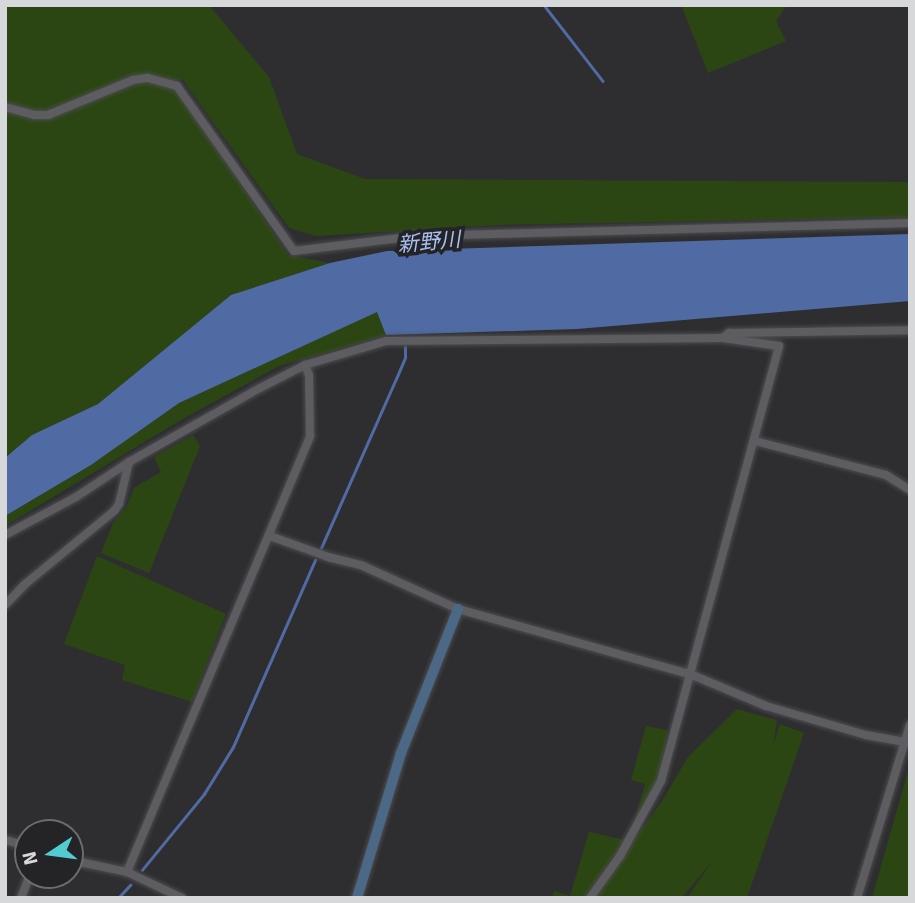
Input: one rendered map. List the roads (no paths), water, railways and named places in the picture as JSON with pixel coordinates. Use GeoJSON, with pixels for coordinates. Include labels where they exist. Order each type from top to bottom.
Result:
{"type":"FeatureCollection","features":[{"type":"Feature","properties":{"kind":"street"},"geometry":{"type":"LineString","coordinates":[[5,107],[34,115],[48,115],[133,80],[148,78],[177,86],[294,251],[416,236],[910,223]]}},
{"type":"Feature","properties":{"kind":"street"},"geometry":{"type":"LineString","coordinates":[[723,338],[729,333],[910,330]]}},
{"type":"Feature","properties":{"kind":"street"},"geometry":{"type":"LineString","coordinates":[[5,535],[305,365],[347,351],[397,340],[723,338],[779,346],[661,781],[620,856],[590,898]]}},
{"type":"Feature","properties":{"kind":"street"},"geometry":{"type":"LineString","coordinates":[[127,872],[310,436],[309,375],[305,365]]}},
{"type":"Feature","properties":{"kind":"street"},"geometry":{"type":"LineString","coordinates":[[755,441],[886,475],[910,491]]}},
{"type":"Feature","properties":{"kind":"street"},"geometry":{"type":"LineString","coordinates":[[5,605],[12,594],[120,504],[130,462]]}},
{"type":"Feature","properties":{"kind":"street"},"geometry":{"type":"LineString","coordinates":[[270,536],[328,557],[363,566],[458,609],[690,674],[766,706],[866,735],[907,742]]}},
{"type":"Feature","properties":{"kind":"street"},"geometry":{"type":"LineString","coordinates":[[357,898],[401,753],[458,609]]}},
{"type":"Feature","properties":{"kind":"street"},"geometry":{"type":"LineString","coordinates":[[857,898],[907,742],[910,725]]}},
{"type":"Feature","properties":{"kind":"street"},"geometry":{"type":"LineString","coordinates":[[84,863],[127,872],[182,898]]}},
{"type":"Feature","properties":{"kind":"water"},"geometry":{"type":"Polygon","coordinates":[[[910,234],[910,301],[577,329],[386,335],[377,312],[179,403],[91,465],[5,516],[5,458],[32,435],[98,404],[231,295],[330,263],[387,251],[910,234]]]}},
{"type":"Feature","properties":{"kind":"waterway"},"geometry":{"type":"LineString","coordinates":[[544,5],[603,81]]}},
{"type":"Feature","properties":{"kind":"waterway"},"geometry":{"type":"LineString","coordinates":[[321,548],[405,358],[405,347]]}},
{"type":"Feature","properties":{"kind":"waterway"},"geometry":{"type":"LineString","coordinates":[[142,870],[204,794],[233,747],[315,560]]}},
{"type":"Feature","properties":{"kind":"waterway"},"geometry":{"type":"LineString","coordinates":[[118,898],[130,885]]}},
{"type":"Feature","properties":{"kind":"water label","name":"新野川"},"geometry":{"type":"Point","coordinates":[429,242]}}]}
